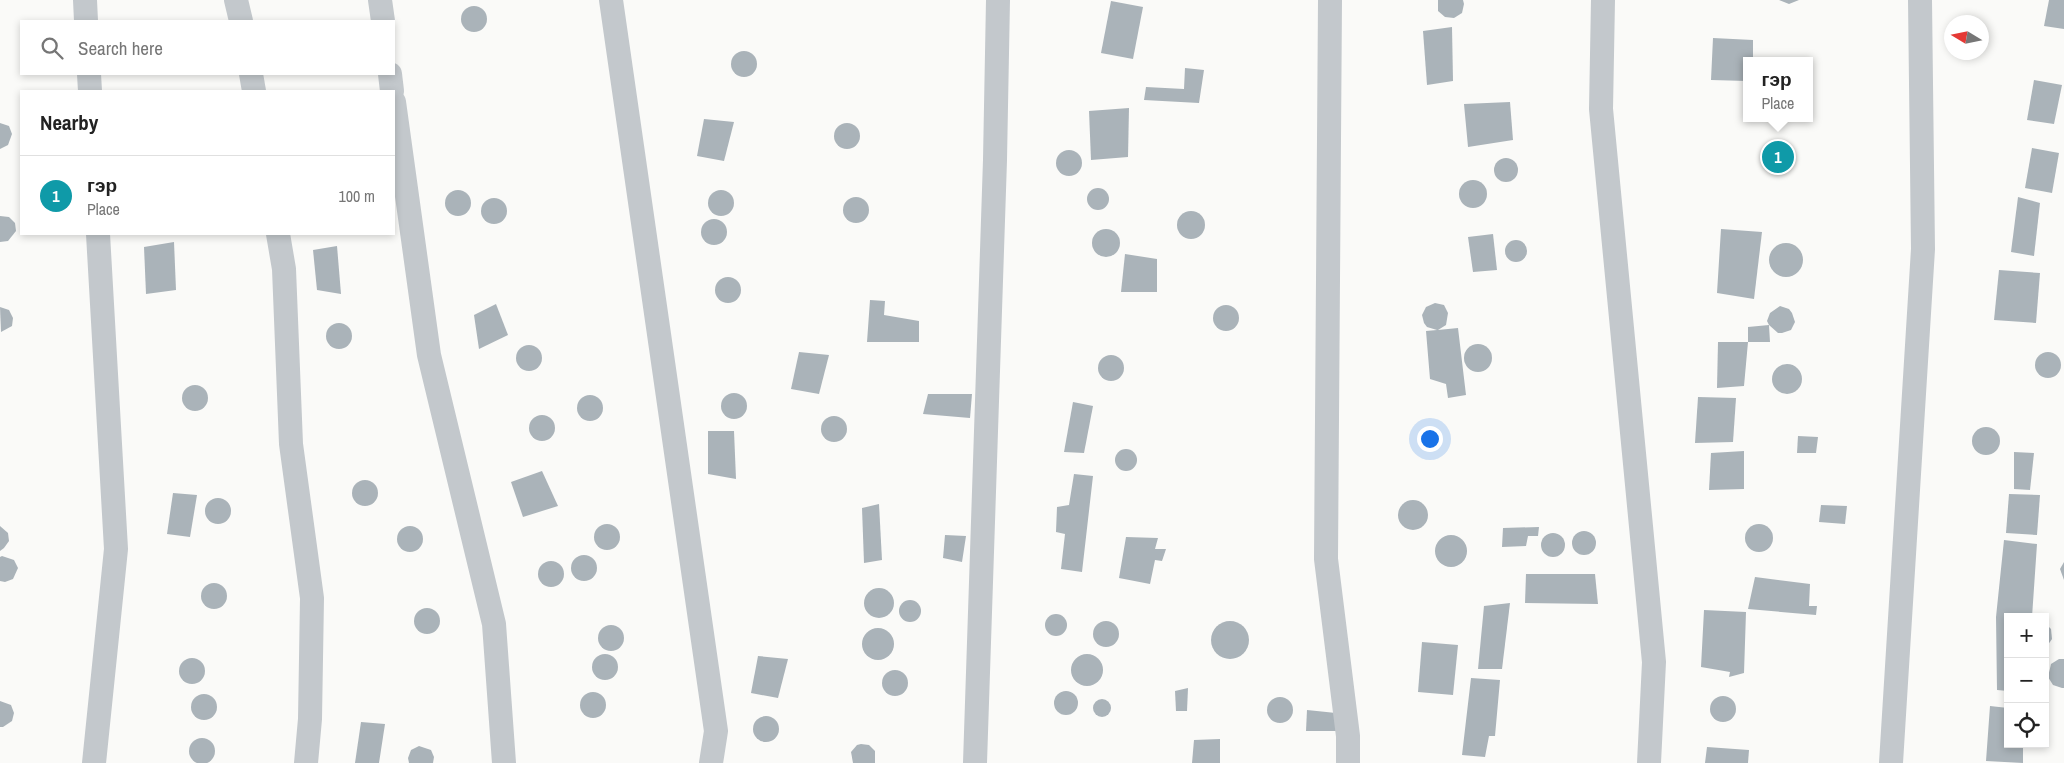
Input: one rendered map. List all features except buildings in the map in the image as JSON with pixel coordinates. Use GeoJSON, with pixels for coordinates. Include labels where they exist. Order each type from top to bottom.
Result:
{"type":"FeatureCollection","features":[{"type":"Feature","properties":{"kind":"street"},"geometry":{"type":"LineString","coordinates":[[85,0],[86,20]]}},
{"type":"Feature","properties":{"kind":"street"},"geometry":{"type":"LineString","coordinates":[[236,0],[241,20]]}},
{"type":"Feature","properties":{"kind":"street"},"geometry":{"type":"LineString","coordinates":[[380,0],[383,20]]}},
{"type":"Feature","properties":{"kind":"street"},"geometry":{"type":"LineString","coordinates":[[611,0],[716,731],[710,763]]}},
{"type":"Feature","properties":{"kind":"street"},"geometry":{"type":"LineString","coordinates":[[975,763],[995,160],[998,0]]}},
{"type":"Feature","properties":{"kind":"street"},"geometry":{"type":"LineString","coordinates":[[1330,0],[1326,559],[1348,736],[1348,763]]}},
{"type":"Feature","properties":{"kind":"street"},"geometry":{"type":"LineString","coordinates":[[1603,0],[1601,109],[1654,662],[1648,763]]}},
{"type":"Feature","properties":{"kind":"street"},"geometry":{"type":"LineString","coordinates":[[1891,763],[1923,249],[1920,0]]}},
{"type":"Feature","properties":{"kind":"street"},"geometry":{"type":"LineString","coordinates":[[89,75],[90,90]]}},
{"type":"Feature","properties":{"kind":"street"},"geometry":{"type":"LineString","coordinates":[[251,75],[254,90]]}},
{"type":"Feature","properties":{"kind":"street"},"geometry":{"type":"LineString","coordinates":[[390,75],[392,90]]}},
{"type":"Feature","properties":{"kind":"street"},"geometry":{"type":"LineString","coordinates":[[395,109],[429,355],[494,624],[504,763]]}},
{"type":"Feature","properties":{"kind":"street"},"geometry":{"type":"LineString","coordinates":[[94,763],[116,549],[98,235]]}},
{"type":"Feature","properties":{"kind":"street"},"geometry":{"type":"LineString","coordinates":[[278,235],[284,268],[291,444],[312,598],[310,719],[306,763]]}},
{"type":"Feature","properties":{"kind":"place","name":"гэр"},"geometry":{"type":"Point","coordinates":[1778,157]}}]}
